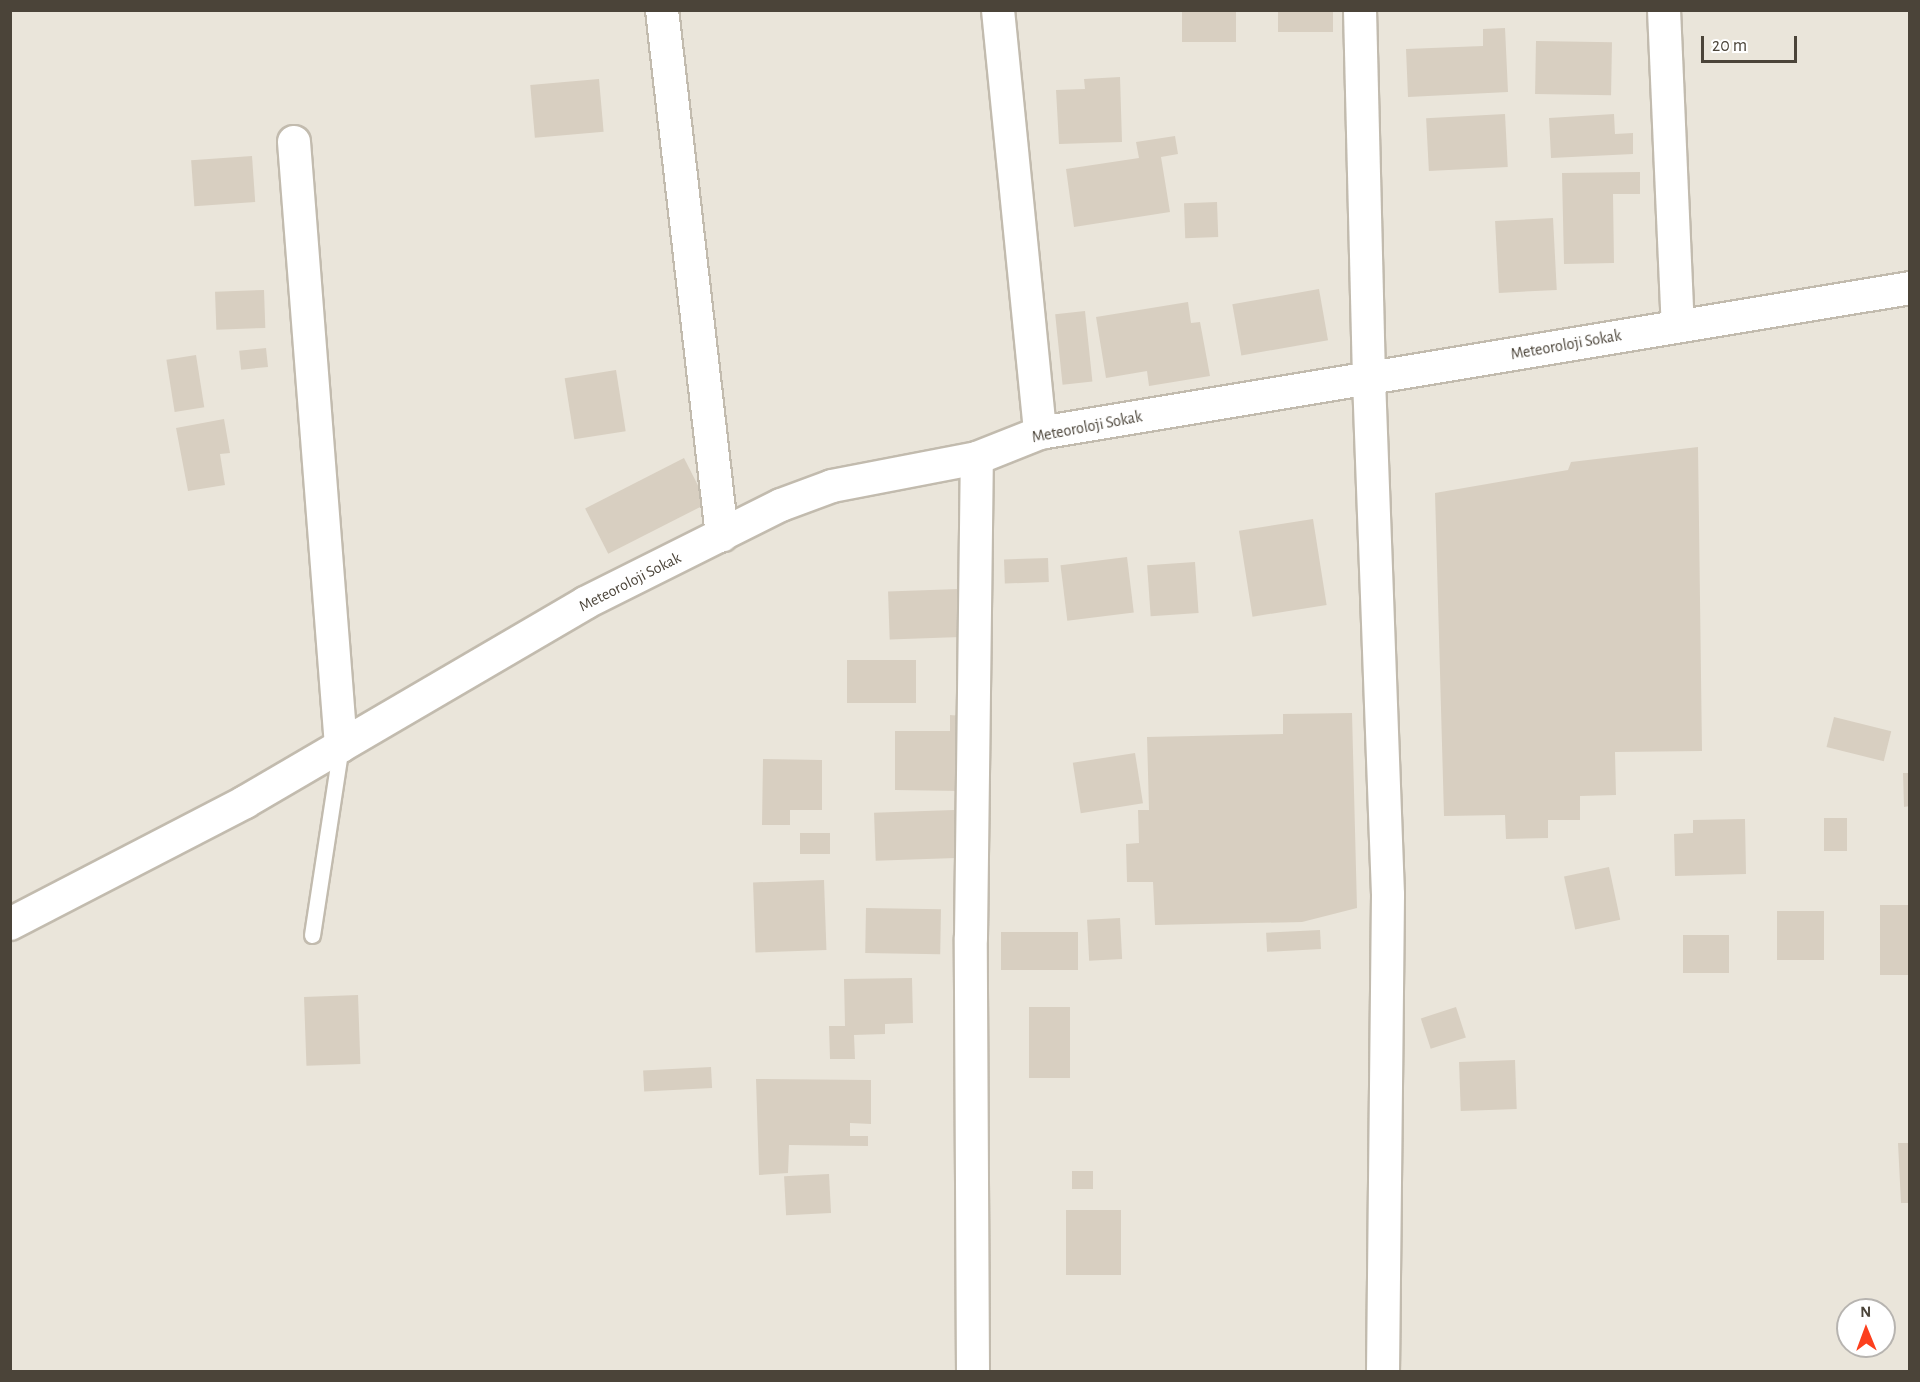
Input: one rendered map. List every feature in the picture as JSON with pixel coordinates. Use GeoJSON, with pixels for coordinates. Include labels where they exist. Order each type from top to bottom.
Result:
{"type":"FeatureCollection","features":[{"type":"Feature","properties":{"kind":"street"},"geometry":{"type":"LineString","coordinates":[[662,10],[722,536]]}},
{"type":"Feature","properties":{"kind":"street"},"geometry":{"type":"LineString","coordinates":[[998,10],[1040,433]]}},
{"type":"Feature","properties":{"kind":"street"},"geometry":{"type":"LineString","coordinates":[[1360,10],[1369,379],[1388,895],[1383,1371]]}},
{"type":"Feature","properties":{"kind":"street"},"geometry":{"type":"LineString","coordinates":[[1665,10],[1678,326]]}},
{"type":"Feature","properties":{"kind":"street"},"geometry":{"type":"LineString","coordinates":[[294,142],[341,746]]}},
{"type":"Feature","properties":{"kind":"street","name":"Meteoroloji Sokak"},"geometry":{"type":"LineString","coordinates":[[10,924],[245,802],[585,603],[782,505],[832,486],[977,458],[1040,433],[1910,288]]}},
{"type":"Feature","properties":{"kind":"street"},"geometry":{"type":"LineString","coordinates":[[974,1371],[971,938],[977,458]]}},
{"type":"Feature","properties":{"kind":"lane"},"geometry":{"type":"LineString","coordinates":[[312,934],[341,746]]}},
{"type":"Feature","properties":{"kind":"shaded area"},"geometry":{"type":"Polygon","coordinates":[[[10,11],[1909,11],[1909,1371],[11,1371],[10,11]]]}},
{"type":"Feature","properties":{"kind":"building"},"geometry":{"type":"Polygon","coordinates":[[[1182,10],[1236,10],[1236,42],[1182,42],[1182,10]]]}},
{"type":"Feature","properties":{"kind":"building"},"geometry":{"type":"Polygon","coordinates":[[[1278,10],[1333,10],[1333,32],[1278,32],[1278,10]]]}},
{"type":"Feature","properties":{"kind":"building"},"geometry":{"type":"Polygon","coordinates":[[[1505,28],[1508,92],[1408,97],[1406,49],[1483,46],[1483,29],[1505,28]]]}},
{"type":"Feature","properties":{"kind":"building"},"geometry":{"type":"Polygon","coordinates":[[[1536,41],[1612,42],[1611,95],[1535,94],[1536,41]]]}},
{"type":"Feature","properties":{"kind":"building"},"geometry":{"type":"Polygon","coordinates":[[[1120,77],[1122,142],[1059,144],[1056,90],[1085,89],[1084,79],[1120,77]]]}},
{"type":"Feature","properties":{"kind":"building"},"geometry":{"type":"Polygon","coordinates":[[[599,79],[604,132],[535,138],[530,85],[599,79]]]}},
{"type":"Feature","properties":{"kind":"building"},"geometry":{"type":"Polygon","coordinates":[[[1505,114],[1508,167],[1429,171],[1426,118],[1505,114]]]}},
{"type":"Feature","properties":{"kind":"building"},"geometry":{"type":"Polygon","coordinates":[[[1614,114],[1615,134],[1633,133],[1633,154],[1551,158],[1549,118],[1614,114]]]}},
{"type":"Feature","properties":{"kind":"building"},"geometry":{"type":"Polygon","coordinates":[[[1175,136],[1178,154],[1161,157],[1170,212],[1074,227],[1066,169],[1139,158],[1136,142],[1175,136]]]}},
{"type":"Feature","properties":{"kind":"building"},"geometry":{"type":"Polygon","coordinates":[[[252,156],[255,202],[194,206],[191,160],[252,156]]]}},
{"type":"Feature","properties":{"kind":"building"},"geometry":{"type":"Polygon","coordinates":[[[1640,172],[1640,194],[1613,194],[1614,263],[1564,264],[1562,173],[1640,172]]]}},
{"type":"Feature","properties":{"kind":"building"},"geometry":{"type":"Polygon","coordinates":[[[1217,202],[1218,237],[1185,238],[1184,203],[1217,202]]]}},
{"type":"Feature","properties":{"kind":"building"},"geometry":{"type":"Polygon","coordinates":[[[1553,218],[1557,290],[1499,293],[1495,221],[1553,218]]]}},
{"type":"Feature","properties":{"kind":"building"},"geometry":{"type":"Polygon","coordinates":[[[1319,289],[1328,340],[1241,355],[1232,304],[1319,289]]]}},
{"type":"Feature","properties":{"kind":"building"},"geometry":{"type":"Polygon","coordinates":[[[264,290],[265,328],[216,330],[215,292],[264,290]]]}},
{"type":"Feature","properties":{"kind":"building"},"geometry":{"type":"Polygon","coordinates":[[[1188,302],[1191,323],[1200,322],[1210,376],[1149,386],[1147,371],[1106,378],[1096,317],[1188,302]]]}},
{"type":"Feature","properties":{"kind":"building"},"geometry":{"type":"Polygon","coordinates":[[[1085,311],[1092,382],[1063,385],[1055,314],[1085,311]]]}},
{"type":"Feature","properties":{"kind":"building"},"geometry":{"type":"Polygon","coordinates":[[[266,348],[268,367],[241,370],[239,351],[266,348]]]}},
{"type":"Feature","properties":{"kind":"building"},"geometry":{"type":"Polygon","coordinates":[[[196,355],[204,407],[175,412],[166,360],[196,355]]]}},
{"type":"Feature","properties":{"kind":"building"},"geometry":{"type":"Polygon","coordinates":[[[616,370],[626,431],[574,439],[565,378],[616,370]]]}},
{"type":"Feature","properties":{"kind":"building"},"geometry":{"type":"Polygon","coordinates":[[[224,419],[230,453],[220,454],[225,485],[188,491],[176,428],[224,419]]]}},
{"type":"Feature","properties":{"kind":"building"},"geometry":{"type":"Polygon","coordinates":[[[1698,447],[1702,751],[1615,752],[1616,795],[1580,796],[1580,820],[1548,820],[1548,838],[1506,839],[1505,815],[1444,816],[1435,493],[1568,470],[1571,462],[1698,447]]]}},
{"type":"Feature","properties":{"kind":"building"},"geometry":{"type":"Polygon","coordinates":[[[684,458],[707,503],[608,554],[585,508],[684,458]]]}},
{"type":"Feature","properties":{"kind":"building"},"geometry":{"type":"Polygon","coordinates":[[[1313,519],[1327,605],[1253,617],[1239,531],[1313,519]]]}},
{"type":"Feature","properties":{"kind":"building"},"geometry":{"type":"Polygon","coordinates":[[[1127,557],[1134,613],[1067,621],[1060,565],[1127,557]]]}},
{"type":"Feature","properties":{"kind":"building"},"geometry":{"type":"Polygon","coordinates":[[[1048,558],[1049,582],[1005,584],[1004,560],[1048,558]]]}},
{"type":"Feature","properties":{"kind":"building"},"geometry":{"type":"Polygon","coordinates":[[[1195,562],[1199,613],[1151,616],[1147,565],[1195,562]]]}},
{"type":"Feature","properties":{"kind":"building"},"geometry":{"type":"Polygon","coordinates":[[[959,589],[961,637],[890,639],[888,591],[959,589]]]}},
{"type":"Feature","properties":{"kind":"building"},"geometry":{"type":"Polygon","coordinates":[[[847,660],[916,660],[916,703],[847,703],[847,660]]]}},
{"type":"Feature","properties":{"kind":"building"},"geometry":{"type":"Polygon","coordinates":[[[1352,713],[1357,908],[1302,922],[1155,925],[1153,882],[1127,882],[1126,844],[1139,843],[1138,810],[1149,810],[1147,737],[1283,734],[1283,714],[1352,713]]]}},
{"type":"Feature","properties":{"kind":"building"},"geometry":{"type":"Polygon","coordinates":[[[950,715],[962,716],[961,791],[895,790],[895,731],[950,731],[950,715]]]}},
{"type":"Feature","properties":{"kind":"building"},"geometry":{"type":"Polygon","coordinates":[[[1834,717],[1891,731],[1884,761],[1827,747],[1834,717]]]}},
{"type":"Feature","properties":{"kind":"building"},"geometry":{"type":"Polygon","coordinates":[[[1135,753],[1143,803],[1081,813],[1073,763],[1135,753]]]}},
{"type":"Feature","properties":{"kind":"building"},"geometry":{"type":"Polygon","coordinates":[[[763,759],[822,760],[822,810],[790,810],[790,825],[762,825],[763,759]]]}},
{"type":"Feature","properties":{"kind":"building"},"geometry":{"type":"Polygon","coordinates":[[[1903,773],[1910,773],[1910,806],[1904,807],[1903,773]]]}},
{"type":"Feature","properties":{"kind":"building"},"geometry":{"type":"Polygon","coordinates":[[[954,810],[956,858],[876,861],[874,813],[954,810]]]}},
{"type":"Feature","properties":{"kind":"building"},"geometry":{"type":"Polygon","coordinates":[[[1824,818],[1847,818],[1847,851],[1824,851],[1824,818]]]}},
{"type":"Feature","properties":{"kind":"building"},"geometry":{"type":"Polygon","coordinates":[[[1745,819],[1746,874],[1675,876],[1674,834],[1693,833],[1693,820],[1745,819]]]}},
{"type":"Feature","properties":{"kind":"building"},"geometry":{"type":"Polygon","coordinates":[[[800,833],[830,833],[830,854],[800,854],[800,833]]]}},
{"type":"Feature","properties":{"kind":"building"},"geometry":{"type":"Polygon","coordinates":[[[1609,867],[1620,920],[1575,929],[1564,877],[1609,867]]]}},
{"type":"Feature","properties":{"kind":"building"},"geometry":{"type":"Polygon","coordinates":[[[824,880],[826,950],[755,952],[753,882],[824,880]]]}},
{"type":"Feature","properties":{"kind":"building"},"geometry":{"type":"Polygon","coordinates":[[[1880,905],[1910,905],[1910,975],[1880,975],[1880,905]]]}},
{"type":"Feature","properties":{"kind":"building"},"geometry":{"type":"Polygon","coordinates":[[[866,908],[941,909],[940,954],[865,953],[866,908]]]}},
{"type":"Feature","properties":{"kind":"building"},"geometry":{"type":"Polygon","coordinates":[[[1777,911],[1824,911],[1824,960],[1777,960],[1777,911]]]}},
{"type":"Feature","properties":{"kind":"building"},"geometry":{"type":"Polygon","coordinates":[[[1120,918],[1122,959],[1089,961],[1087,920],[1120,918]]]}},
{"type":"Feature","properties":{"kind":"building"},"geometry":{"type":"Polygon","coordinates":[[[1320,930],[1321,949],[1267,952],[1266,933],[1320,930]]]}},
{"type":"Feature","properties":{"kind":"building"},"geometry":{"type":"Polygon","coordinates":[[[1001,932],[1078,932],[1078,970],[1001,970],[1001,932]]]}},
{"type":"Feature","properties":{"kind":"building"},"geometry":{"type":"Polygon","coordinates":[[[1683,935],[1729,935],[1729,973],[1683,973],[1683,935]]]}},
{"type":"Feature","properties":{"kind":"building"},"geometry":{"type":"Polygon","coordinates":[[[912,978],[913,1023],[885,1024],[885,1034],[854,1035],[855,1059],[830,1059],[829,1026],[845,1026],[844,979],[912,978]]]}},
{"type":"Feature","properties":{"kind":"building"},"geometry":{"type":"Polygon","coordinates":[[[358,995],[360,1064],[306,1066],[304,997],[358,995]]]}},
{"type":"Feature","properties":{"kind":"building"},"geometry":{"type":"Polygon","coordinates":[[[1029,1007],[1070,1007],[1070,1078],[1029,1078],[1029,1007]]]}},
{"type":"Feature","properties":{"kind":"building"},"geometry":{"type":"Polygon","coordinates":[[[1456,1007],[1466,1037],[1431,1049],[1421,1018],[1456,1007]]]}},
{"type":"Feature","properties":{"kind":"building"},"geometry":{"type":"Polygon","coordinates":[[[1515,1060],[1517,1109],[1461,1111],[1459,1062],[1515,1060]]]}},
{"type":"Feature","properties":{"kind":"building"},"geometry":{"type":"Polygon","coordinates":[[[711,1067],[712,1088],[644,1092],[643,1071],[711,1067]]]}},
{"type":"Feature","properties":{"kind":"building"},"geometry":{"type":"Polygon","coordinates":[[[756,1079],[871,1080],[871,1124],[850,1123],[850,1136],[868,1136],[868,1146],[789,1145],[788,1173],[759,1175],[756,1079]]]}},
{"type":"Feature","properties":{"kind":"building"},"geometry":{"type":"Polygon","coordinates":[[[1898,1143],[1910,1143],[1910,1203],[1901,1203],[1898,1143]]]}},
{"type":"Feature","properties":{"kind":"building"},"geometry":{"type":"Polygon","coordinates":[[[1072,1171],[1093,1171],[1093,1189],[1072,1189],[1072,1171]]]}},
{"type":"Feature","properties":{"kind":"building"},"geometry":{"type":"Polygon","coordinates":[[[829,1174],[831,1213],[786,1215],[784,1176],[829,1174]]]}},
{"type":"Feature","properties":{"kind":"building"},"geometry":{"type":"Polygon","coordinates":[[[1066,1210],[1121,1210],[1121,1275],[1066,1275],[1066,1210]]]}}]}
